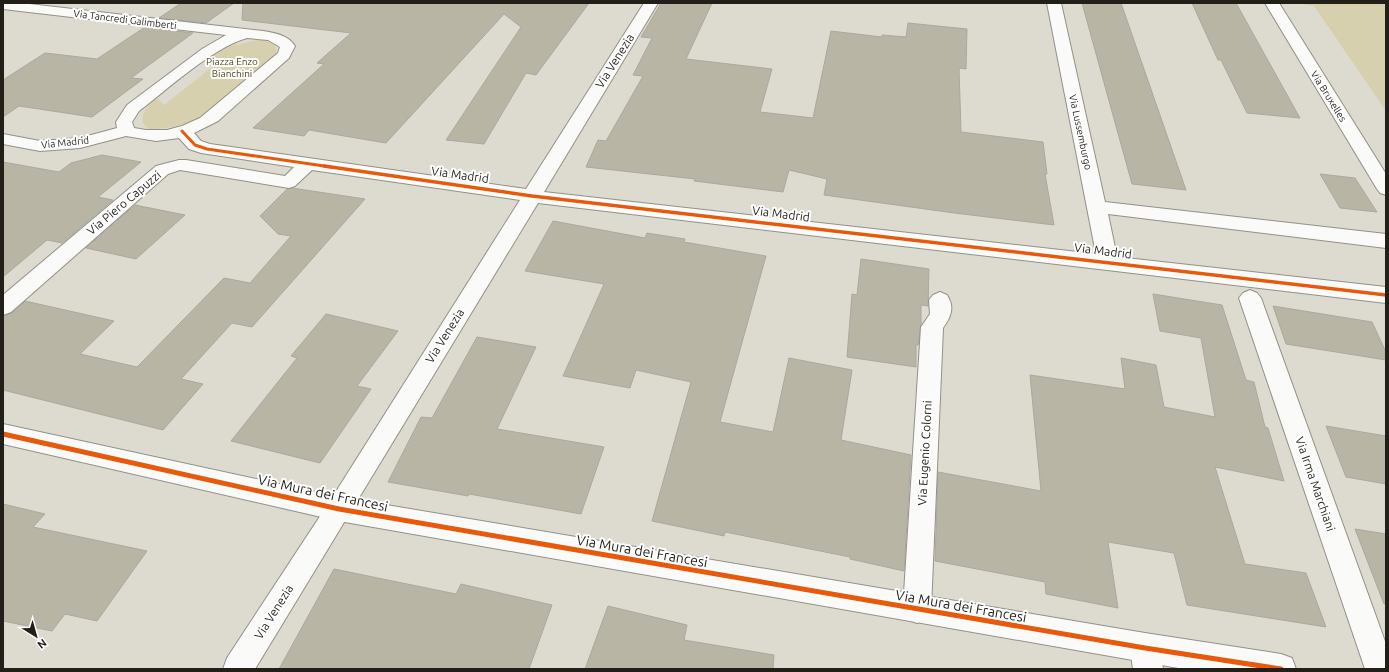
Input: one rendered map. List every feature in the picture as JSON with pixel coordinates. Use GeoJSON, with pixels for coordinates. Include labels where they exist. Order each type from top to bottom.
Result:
{"type":"FeatureCollection","features":[{"type":"Feature","properties":{"kind":"street","name":"Via Venezia"},"geometry":{"type":"LineString","coordinates":[[238,669],[339,509],[651,3]]}},
{"type":"Feature","properties":{"kind":"street","name":"Via Lussemburgo"},"geometry":{"type":"LineString","coordinates":[[1054,3],[1108,262]]}},
{"type":"Feature","properties":{"kind":"street","name":"Via Bruxelles"},"geometry":{"type":"LineString","coordinates":[[1272,3],[1386,189]]}},
{"type":"Feature","properties":{"kind":"street","name":"Via Tancredi Galimberti"},"geometry":{"type":"LineString","coordinates":[[3,5],[246,34]]}},
{"type":"Feature","properties":{"kind":"street"},"geometry":{"type":"LineString","coordinates":[[246,34],[270,35],[283,41],[288,46],[284,55],[207,121],[182,131],[150,136],[126,131],[124,122],[133,108],[207,52],[228,40],[246,34]]}},
{"type":"Feature","properties":{"kind":"street","name":"Via Madrid"},"geometry":{"type":"LineString","coordinates":[[3,139],[40,146],[80,142],[126,131]]}},
{"type":"Feature","properties":{"kind":"street","name":"Via Madrid"},"geometry":{"type":"LineString","coordinates":[[182,131],[195,145],[207,149],[532,196],[1386,295]]}},
{"type":"Feature","properties":{"kind":"street","name":"Via Piero Capuzzi"},"geometry":{"type":"LineString","coordinates":[[3,307],[162,170],[179,165],[186,165],[289,182],[309,164]]}},
{"type":"Feature","properties":{"kind":"street"},"geometry":{"type":"LineString","coordinates":[[1096,207],[1386,241]]}},
{"type":"Feature","properties":{"kind":"street","name":"Via Irma Marchiani"},"geometry":{"type":"LineString","coordinates":[[1250,298],[1380,669]]}},
{"type":"Feature","properties":{"kind":"street","name":"Via Eugenio Colorni"},"geometry":{"type":"LineString","coordinates":[[917,609],[932,327],[941,315],[940,300]]}},
{"type":"Feature","properties":{"kind":"street","name":"Via Mura dei Francesi"},"geometry":{"type":"LineString","coordinates":[[3,434],[339,509],[917,609],[1146,659],[1281,669]]}},
{"type":"Feature","properties":{"kind":"green space"},"geometry":{"type":"Polygon","coordinates":[[[1294,3],[1386,3],[1386,111],[1314,6],[1294,3]]]}},
{"type":"Feature","properties":{"kind":"green space","name":"Piazza Enzo Bianchini"},"geometry":{"type":"Polygon","coordinates":[[[261,39],[270,42],[275,46],[275,56],[243,85],[210,111],[184,124],[170,127],[150,130],[143,122],[143,114],[149,105],[157,98],[164,105],[212,67],[204,60],[231,46],[261,39]]]}},
{"type":"Feature","properties":{"kind":"building"},"geometry":{"type":"Polygon","coordinates":[[[181,3],[234,3],[206,23],[159,18],[181,3]]]}},
{"type":"Feature","properties":{"kind":"building"},"geometry":{"type":"Polygon","coordinates":[[[243,3],[589,3],[536,75],[526,73],[484,144],[446,140],[521,27],[504,14],[386,143],[309,130],[304,136],[253,128],[324,64],[317,63],[351,33],[242,20],[243,3]]]}},
{"type":"Feature","properties":{"kind":"building"},"geometry":{"type":"Polygon","coordinates":[[[661,3],[712,3],[686,59],[772,69],[760,112],[813,118],[831,31],[882,37],[882,35],[906,37],[908,23],[967,29],[966,69],[959,68],[961,132],[1043,142],[1047,174],[1045,174],[1054,225],[824,195],[827,179],[789,170],[783,192],[694,181],[695,179],[586,167],[598,140],[606,141],[643,76],[633,75],[652,38],[641,37],[661,3]]]}},
{"type":"Feature","properties":{"kind":"building"},"geometry":{"type":"Polygon","coordinates":[[[1082,3],[1121,3],[1186,190],[1132,184],[1082,3]]]}},
{"type":"Feature","properties":{"kind":"building"},"geometry":{"type":"Polygon","coordinates":[[[1192,3],[1236,3],[1300,118],[1247,113],[1221,60],[1218,60],[1192,3]]]}},
{"type":"Feature","properties":{"kind":"building"},"geometry":{"type":"Polygon","coordinates":[[[145,27],[193,33],[131,78],[143,79],[92,117],[19,106],[3,117],[3,80],[45,53],[97,59],[145,27]]]}},
{"type":"Feature","properties":{"kind":"building"},"geometry":{"type":"Polygon","coordinates":[[[102,155],[141,162],[98,197],[113,200],[62,243],[47,240],[3,277],[3,162],[59,172],[71,163],[102,155]]]}},
{"type":"Feature","properties":{"kind":"building"},"geometry":{"type":"Polygon","coordinates":[[[1320,174],[1355,178],[1377,212],[1340,208],[1320,174]]]}},
{"type":"Feature","properties":{"kind":"building"},"geometry":{"type":"Polygon","coordinates":[[[292,188],[365,199],[252,327],[232,323],[181,379],[203,384],[163,430],[3,390],[3,316],[12,313],[25,301],[114,321],[80,354],[137,367],[224,278],[250,283],[291,236],[278,234],[260,216],[287,189],[292,188]]]}},
{"type":"Feature","properties":{"kind":"building"},"geometry":{"type":"Polygon","coordinates":[[[135,205],[185,215],[136,259],[86,248],[135,205]]]}},
{"type":"Feature","properties":{"kind":"building"},"geometry":{"type":"Polygon","coordinates":[[[553,221],[645,238],[647,233],[685,239],[684,242],[766,256],[720,422],[773,432],[789,358],[852,370],[841,440],[911,455],[904,571],[850,559],[850,557],[725,532],[724,536],[652,521],[691,382],[636,370],[630,388],[563,376],[604,284],[525,271],[553,221]]]}},
{"type":"Feature","properties":{"kind":"building"},"geometry":{"type":"Polygon","coordinates":[[[861,259],[929,269],[928,306],[921,305],[921,325],[918,345],[916,345],[916,367],[847,357],[852,294],[857,295],[861,259]]]}},
{"type":"Feature","properties":{"kind":"building"},"geometry":{"type":"Polygon","coordinates":[[[1153,294],[1222,305],[1246,380],[1254,382],[1265,427],[1268,428],[1284,481],[1215,467],[1245,564],[1306,573],[1326,627],[1187,605],[1174,553],[1108,542],[1118,608],[1046,594],[1045,582],[935,561],[938,472],[1041,491],[1030,375],[1125,389],[1121,358],[1156,365],[1164,407],[1215,417],[1201,338],[1160,331],[1153,294]]]}},
{"type":"Feature","properties":{"kind":"building"},"geometry":{"type":"Polygon","coordinates":[[[1273,306],[1372,322],[1386,352],[1386,360],[1286,344],[1273,306]]]}},
{"type":"Feature","properties":{"kind":"building"},"geometry":{"type":"Polygon","coordinates":[[[326,314],[398,331],[357,386],[371,389],[320,463],[231,441],[297,358],[291,356],[326,314]]]}},
{"type":"Feature","properties":{"kind":"building"},"geometry":{"type":"Polygon","coordinates":[[[477,337],[536,347],[497,429],[604,447],[581,514],[469,494],[468,496],[388,482],[421,417],[432,418],[477,337]]]}},
{"type":"Feature","properties":{"kind":"building"},"geometry":{"type":"Polygon","coordinates":[[[1326,426],[1386,436],[1386,484],[1346,477],[1326,426]]]}},
{"type":"Feature","properties":{"kind":"building"},"geometry":{"type":"Polygon","coordinates":[[[3,504],[45,514],[33,527],[147,551],[97,621],[65,614],[52,631],[3,621],[3,504]]]}},
{"type":"Feature","properties":{"kind":"building"},"geometry":{"type":"Polygon","coordinates":[[[1355,529],[1386,534],[1386,604],[1384,604],[1355,529]]]}},
{"type":"Feature","properties":{"kind":"building"},"geometry":{"type":"Polygon","coordinates":[[[334,569],[456,594],[461,584],[552,605],[529,669],[279,669],[334,569]]]}},
{"type":"Feature","properties":{"kind":"building"},"geometry":{"type":"Polygon","coordinates":[[[608,606],[687,625],[684,640],[774,655],[773,669],[585,669],[608,606]]]}},
{"type":"Feature","properties":{"kind":"cycle path"},"geometry":{"type":"LineString","coordinates":[[182,131],[195,145],[207,149],[532,196],[1386,295]]}},
{"type":"Feature","properties":{"kind":"cycle path"},"geometry":{"type":"LineString","coordinates":[[3,434],[339,509],[1145,648],[1281,669]]}}]}
